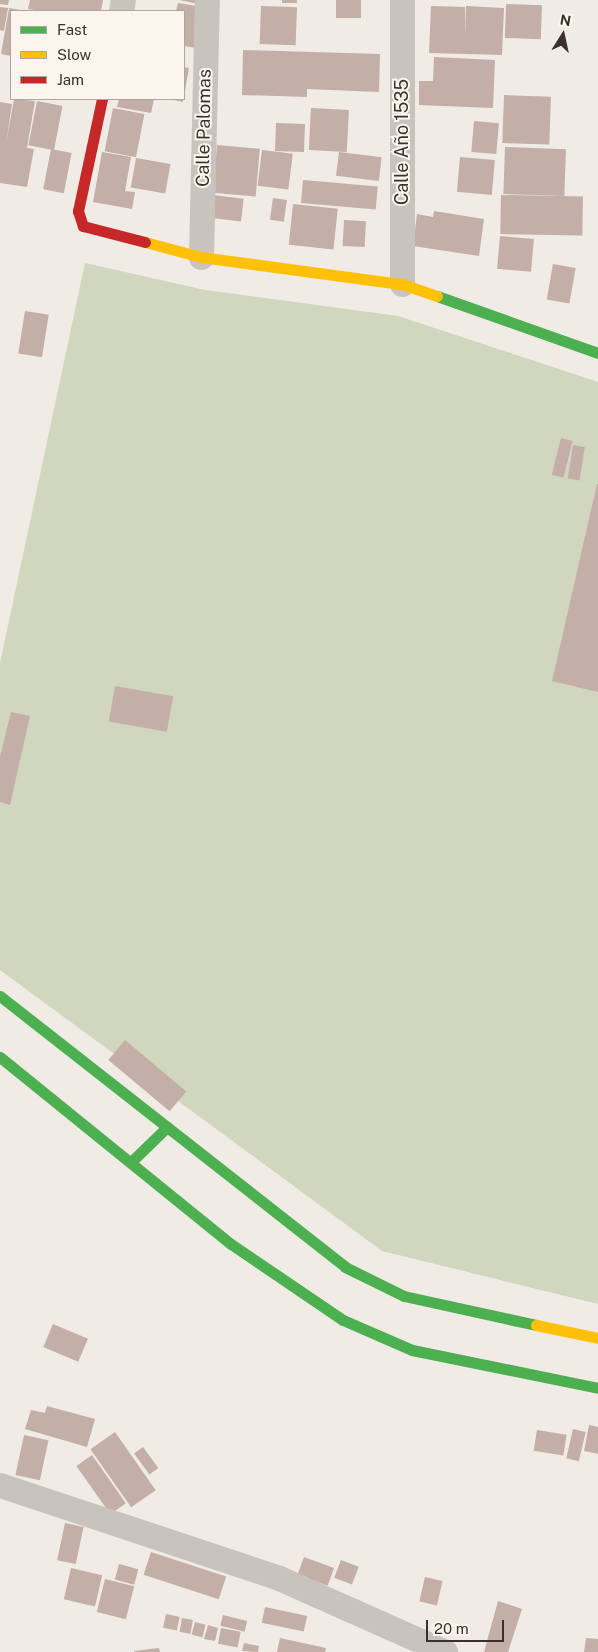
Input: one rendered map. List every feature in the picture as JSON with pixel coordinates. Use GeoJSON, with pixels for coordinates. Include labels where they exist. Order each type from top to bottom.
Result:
{"type":"FeatureCollection","features":[{"type":"Feature","properties":{"kind":"street","name":"Calle Palomas"},"geometry":{"type":"LineString","coordinates":[[201,256],[207,0]]}},
{"type":"Feature","properties":{"kind":"street","name":"Calle Año 1535"},"geometry":{"type":"LineString","coordinates":[[402,0],[402,284]]}},
{"type":"Feature","properties":{"kind":"street"},"geometry":{"type":"LineString","coordinates":[[102,100],[78,211],[80,222],[201,256],[402,284],[598,353]]}},
{"type":"Feature","properties":{"kind":"street"},"geometry":{"type":"LineString","coordinates":[[0,996],[167,1127],[297,1233],[346,1267],[404,1296],[598,1338]]}},
{"type":"Feature","properties":{"kind":"street"},"geometry":{"type":"LineString","coordinates":[[0,1057],[132,1161],[231,1244],[343,1320],[412,1350],[598,1388]]}},
{"type":"Feature","properties":{"kind":"street"},"geometry":{"type":"LineString","coordinates":[[132,1161],[167,1127]]}},
{"type":"Feature","properties":{"kind":"street"},"geometry":{"type":"LineString","coordinates":[[0,1485],[279,1578],[445,1652]]}},
{"type":"Feature","properties":{"kind":"green space"},"geometry":{"type":"Polygon","coordinates":[[[85,263],[205,290],[398,316],[598,382],[598,1304],[382,1251],[0,970],[0,663],[85,263]]]}},
{"type":"Feature","properties":{"kind":"building"},"geometry":{"type":"Polygon","coordinates":[[[0,0],[9,0],[8,5],[0,4],[0,0]]]}},
{"type":"Feature","properties":{"kind":"building"},"geometry":{"type":"Polygon","coordinates":[[[30,0],[103,0],[101,10],[28,9],[30,0]]]}},
{"type":"Feature","properties":{"kind":"building"},"geometry":{"type":"Polygon","coordinates":[[[179,0],[200,0],[199,4],[179,0]]]}},
{"type":"Feature","properties":{"kind":"building"},"geometry":{"type":"Polygon","coordinates":[[[282,0],[297,0],[297,3],[282,3],[282,0]]]}},
{"type":"Feature","properties":{"kind":"building"},"geometry":{"type":"Polygon","coordinates":[[[336,0],[361,0],[361,18],[336,18],[336,0]]]}},
{"type":"Feature","properties":{"kind":"building"},"geometry":{"type":"Polygon","coordinates":[[[178,3],[203,7],[196,48],[185,46],[185,10],[176,10],[178,3]]]}},
{"type":"Feature","properties":{"kind":"building"},"geometry":{"type":"Polygon","coordinates":[[[506,4],[542,5],[541,39],[505,38],[506,4]]]}},
{"type":"Feature","properties":{"kind":"building"},"geometry":{"type":"Polygon","coordinates":[[[261,6],[297,7],[296,45],[260,44],[261,6]]]}},
{"type":"Feature","properties":{"kind":"building"},"geometry":{"type":"Polygon","coordinates":[[[431,6],[465,7],[465,35],[466,6],[504,8],[502,55],[429,53],[431,6]]]}},
{"type":"Feature","properties":{"kind":"building"},"geometry":{"type":"Polygon","coordinates":[[[0,7],[8,8],[4,31],[0,30],[0,7]]]}},
{"type":"Feature","properties":{"kind":"building"},"geometry":{"type":"Polygon","coordinates":[[[9,8],[21,10],[10,10],[10,56],[1,54],[9,8]]]}},
{"type":"Feature","properties":{"kind":"building"},"geometry":{"type":"Polygon","coordinates":[[[243,50],[380,54],[379,92],[307,89],[307,97],[242,95],[243,50]]]}},
{"type":"Feature","properties":{"kind":"building"},"geometry":{"type":"Polygon","coordinates":[[[434,57],[495,60],[493,108],[419,105],[419,81],[433,81],[434,57]]]}},
{"type":"Feature","properties":{"kind":"building"},"geometry":{"type":"Polygon","coordinates":[[[185,67],[189,68],[185,91],[185,67]]]}},
{"type":"Feature","properties":{"kind":"building"},"geometry":{"type":"Polygon","coordinates":[[[504,95],[551,97],[549,145],[502,143],[504,95]]]}},
{"type":"Feature","properties":{"kind":"building"},"geometry":{"type":"Polygon","coordinates":[[[14,100],[35,101],[27,148],[34,149],[27,187],[0,183],[0,102],[12,104],[6,144],[14,100]]]}},
{"type":"Feature","properties":{"kind":"building"},"geometry":{"type":"Polygon","coordinates":[[[119,100],[154,100],[151,113],[117,107],[119,100]]]}},
{"type":"Feature","properties":{"kind":"building"},"geometry":{"type":"Polygon","coordinates":[[[37,101],[63,106],[54,150],[28,145],[37,101]]]}},
{"type":"Feature","properties":{"kind":"building"},"geometry":{"type":"Polygon","coordinates":[[[113,108],[144,114],[136,157],[105,151],[113,108]]]}},
{"type":"Feature","properties":{"kind":"building"},"geometry":{"type":"Polygon","coordinates":[[[311,108],[349,110],[347,152],[309,150],[311,108]]]}},
{"type":"Feature","properties":{"kind":"building"},"geometry":{"type":"Polygon","coordinates":[[[474,121],[499,123],[496,154],[471,152],[474,121]]]}},
{"type":"Feature","properties":{"kind":"building"},"geometry":{"type":"Polygon","coordinates":[[[276,123],[305,124],[304,152],[275,151],[276,123]]]}},
{"type":"Feature","properties":{"kind":"building"},"geometry":{"type":"Polygon","coordinates":[[[217,145],[260,149],[256,197],[213,193],[217,145]]]}},
{"type":"Feature","properties":{"kind":"building"},"geometry":{"type":"Polygon","coordinates":[[[505,147],[566,149],[564,196],[503,194],[505,147]]]}},
{"type":"Feature","properties":{"kind":"building"},"geometry":{"type":"Polygon","coordinates":[[[51,149],[72,153],[64,193],[43,189],[51,149]]]}},
{"type":"Feature","properties":{"kind":"building"},"geometry":{"type":"Polygon","coordinates":[[[262,150],[293,154],[288,190],[258,186],[262,150]]]}},
{"type":"Feature","properties":{"kind":"building"},"geometry":{"type":"Polygon","coordinates":[[[102,152],[131,157],[125,191],[135,192],[132,209],[93,202],[102,152]]]}},
{"type":"Feature","properties":{"kind":"building"},"geometry":{"type":"Polygon","coordinates":[[[339,152],[382,157],[379,181],[336,176],[339,152]]]}},
{"type":"Feature","properties":{"kind":"building"},"geometry":{"type":"Polygon","coordinates":[[[460,157],[495,160],[492,195],[457,192],[460,157]]]}},
{"type":"Feature","properties":{"kind":"building"},"geometry":{"type":"Polygon","coordinates":[[[136,158],[170,164],[165,194],[131,188],[136,158]]]}},
{"type":"Feature","properties":{"kind":"building"},"geometry":{"type":"Polygon","coordinates":[[[303,180],[378,187],[376,209],[301,203],[303,180]]]}},
{"type":"Feature","properties":{"kind":"building"},"geometry":{"type":"Polygon","coordinates":[[[213,195],[244,199],[241,222],[210,218],[213,195]]]}},
{"type":"Feature","properties":{"kind":"building"},"geometry":{"type":"Polygon","coordinates":[[[501,195],[583,196],[582,235],[500,234],[501,195]]]}},
{"type":"Feature","properties":{"kind":"building"},"geometry":{"type":"Polygon","coordinates":[[[273,198],[287,200],[284,222],[270,220],[273,198]]]}},
{"type":"Feature","properties":{"kind":"building"},"geometry":{"type":"Polygon","coordinates":[[[293,204],[338,209],[333,249],[289,245],[293,204]]]}},
{"type":"Feature","properties":{"kind":"building"},"geometry":{"type":"Polygon","coordinates":[[[434,211],[484,219],[479,256],[413,246],[417,214],[433,217],[434,211]]]}},
{"type":"Feature","properties":{"kind":"building"},"geometry":{"type":"Polygon","coordinates":[[[344,220],[366,221],[365,247],[343,246],[344,220]]]}},
{"type":"Feature","properties":{"kind":"building"},"geometry":{"type":"Polygon","coordinates":[[[500,236],[534,239],[531,272],[497,269],[500,236]]]}},
{"type":"Feature","properties":{"kind":"building"},"geometry":{"type":"Polygon","coordinates":[[[553,264],[576,268],[569,303],[547,299],[553,264]]]}},
{"type":"Feature","properties":{"kind":"building"},"geometry":{"type":"Polygon","coordinates":[[[25,311],[49,315],[42,357],[18,353],[25,311]]]}},
{"type":"Feature","properties":{"kind":"building"},"geometry":{"type":"Polygon","coordinates":[[[561,438],[573,441],[563,478],[552,475],[561,438]]]}},
{"type":"Feature","properties":{"kind":"building"},"geometry":{"type":"Polygon","coordinates":[[[573,445],[585,447],[580,480],[568,479],[573,445]]]}},
{"type":"Feature","properties":{"kind":"building"},"geometry":{"type":"Polygon","coordinates":[[[598,484],[598,692],[552,681],[598,484]]]}},
{"type":"Feature","properties":{"kind":"building"},"geometry":{"type":"Polygon","coordinates":[[[115,686],[173,696],[167,732],[109,721],[115,686]]]}},
{"type":"Feature","properties":{"kind":"building"},"geometry":{"type":"Polygon","coordinates":[[[11,712],[30,716],[10,805],[0,802],[0,757],[11,712]]]}},
{"type":"Feature","properties":{"kind":"building"},"geometry":{"type":"Polygon","coordinates":[[[125,1040],[186,1091],[170,1111],[108,1060],[125,1040]]]}},
{"type":"Feature","properties":{"kind":"building"},"geometry":{"type":"Polygon","coordinates":[[[53,1324],[88,1339],[78,1362],[43,1347],[53,1324]]]}},
{"type":"Feature","properties":{"kind":"building"},"geometry":{"type":"Polygon","coordinates":[[[47,1406],[95,1419],[87,1447],[25,1429],[31,1410],[45,1413],[47,1406]]]}},
{"type":"Feature","properties":{"kind":"building"},"geometry":{"type":"Polygon","coordinates":[[[589,1425],[598,1427],[598,1454],[584,1451],[589,1425]]]}},
{"type":"Feature","properties":{"kind":"building"},"geometry":{"type":"Polygon","coordinates":[[[573,1429],[586,1432],[579,1461],[566,1458],[573,1429]]]}},
{"type":"Feature","properties":{"kind":"building"},"geometry":{"type":"Polygon","coordinates":[[[537,1430],[567,1435],[563,1455],[534,1451],[537,1430]]]}},
{"type":"Feature","properties":{"kind":"building"},"geometry":{"type":"Polygon","coordinates":[[[115,1432],[156,1490],[131,1507],[90,1449],[115,1432]]]}},
{"type":"Feature","properties":{"kind":"building"},"geometry":{"type":"Polygon","coordinates":[[[24,1435],[48,1440],[40,1480],[15,1475],[24,1435]]]}},
{"type":"Feature","properties":{"kind":"building"},"geometry":{"type":"Polygon","coordinates":[[[143,1447],[158,1468],[149,1475],[134,1453],[143,1447]]]}},
{"type":"Feature","properties":{"kind":"building"},"geometry":{"type":"Polygon","coordinates":[[[92,1455],[126,1503],[110,1514],[76,1466],[92,1455]]]}},
{"type":"Feature","properties":{"kind":"building"},"geometry":{"type":"Polygon","coordinates":[[[65,1523],[84,1527],[76,1564],[57,1560],[65,1523]]]}},
{"type":"Feature","properties":{"kind":"building"},"geometry":{"type":"Polygon","coordinates":[[[151,1552],[226,1576],[219,1599],[144,1575],[151,1552]]]}},
{"type":"Feature","properties":{"kind":"building"},"geometry":{"type":"Polygon","coordinates":[[[304,1557],[334,1568],[328,1586],[298,1575],[304,1557]]]}},
{"type":"Feature","properties":{"kind":"building"},"geometry":{"type":"Polygon","coordinates":[[[341,1560],[359,1567],[352,1585],[334,1578],[341,1560]]]}},
{"type":"Feature","properties":{"kind":"building"},"geometry":{"type":"Polygon","coordinates":[[[119,1564],[138,1569],[134,1585],[115,1579],[119,1564]]]}},
{"type":"Feature","properties":{"kind":"building"},"geometry":{"type":"Polygon","coordinates":[[[71,1568],[102,1575],[95,1606],[64,1599],[71,1568]]]}},
{"type":"Feature","properties":{"kind":"building"},"geometry":{"type":"Polygon","coordinates":[[[425,1577],[443,1581],[437,1605],[419,1601],[425,1577]]]}},
{"type":"Feature","properties":{"kind":"building"},"geometry":{"type":"Polygon","coordinates":[[[105,1579],[134,1586],[126,1619],[97,1612],[105,1579]]]}},
{"type":"Feature","properties":{"kind":"building"},"geometry":{"type":"Polygon","coordinates":[[[498,1601],[522,1609],[508,1652],[484,1652],[498,1601]]]}},
{"type":"Feature","properties":{"kind":"building"},"geometry":{"type":"Polygon","coordinates":[[[265,1607],[307,1616],[304,1632],[262,1623],[265,1607]]]}},
{"type":"Feature","properties":{"kind":"building"},"geometry":{"type":"Polygon","coordinates":[[[166,1614],[180,1617],[177,1631],[163,1628],[166,1614]]]}},
{"type":"Feature","properties":{"kind":"building"},"geometry":{"type":"Polygon","coordinates":[[[223,1615],[247,1621],[245,1632],[220,1626],[223,1615]]]}},
{"type":"Feature","properties":{"kind":"building"},"geometry":{"type":"Polygon","coordinates":[[[182,1618],[193,1620],[190,1634],[180,1632],[182,1618]]]}},
{"type":"Feature","properties":{"kind":"building"},"geometry":{"type":"Polygon","coordinates":[[[195,1622],[206,1625],[202,1637],[192,1635],[195,1622]]]}},
{"type":"Feature","properties":{"kind":"building"},"geometry":{"type":"Polygon","coordinates":[[[208,1625],[218,1628],[215,1641],[204,1639],[208,1625]]]}},
{"type":"Feature","properties":{"kind":"building"},"geometry":{"type":"Polygon","coordinates":[[[221,1628],[241,1632],[238,1648],[218,1644],[221,1628]]]}},
{"type":"Feature","properties":{"kind":"building"},"geometry":{"type":"Polygon","coordinates":[[[280,1638],[326,1648],[325,1652],[277,1652],[280,1638]]]}},
{"type":"Feature","properties":{"kind":"building"},"geometry":{"type":"Polygon","coordinates":[[[586,1638],[598,1639],[598,1652],[584,1652],[586,1638]]]}},
{"type":"Feature","properties":{"kind":"building"},"geometry":{"type":"Polygon","coordinates":[[[244,1643],[259,1646],[258,1652],[242,1651],[244,1643]]]}},
{"type":"Feature","properties":{"kind":"building"},"geometry":{"type":"Polygon","coordinates":[[[159,1648],[160,1652],[134,1652],[134,1651],[159,1648]]]}},
{"type":"Feature","properties":{"kind":"traffic: fast"},"geometry":{"type":"LineString","coordinates":[[437,296],[598,353]]}},
{"type":"Feature","properties":{"kind":"traffic: fast"},"geometry":{"type":"LineString","coordinates":[[0,996],[345,1267],[404,1296],[536,1325]]}},
{"type":"Feature","properties":{"kind":"traffic: fast"},"geometry":{"type":"LineString","coordinates":[[0,1057],[231,1244],[343,1320],[412,1350],[598,1388]]}},
{"type":"Feature","properties":{"kind":"traffic: fast"},"geometry":{"type":"LineString","coordinates":[[132,1161],[167,1127]]}},
{"type":"Feature","properties":{"kind":"traffic: slow"},"geometry":{"type":"LineString","coordinates":[[145,242],[201,257],[402,284],[437,296]]}},
{"type":"Feature","properties":{"kind":"traffic: slow"},"geometry":{"type":"LineString","coordinates":[[536,1325],[598,1338]]}},
{"type":"Feature","properties":{"kind":"traffic: jam"},"geometry":{"type":"LineString","coordinates":[[102,100],[78,211],[83,226],[145,242]]}}]}
